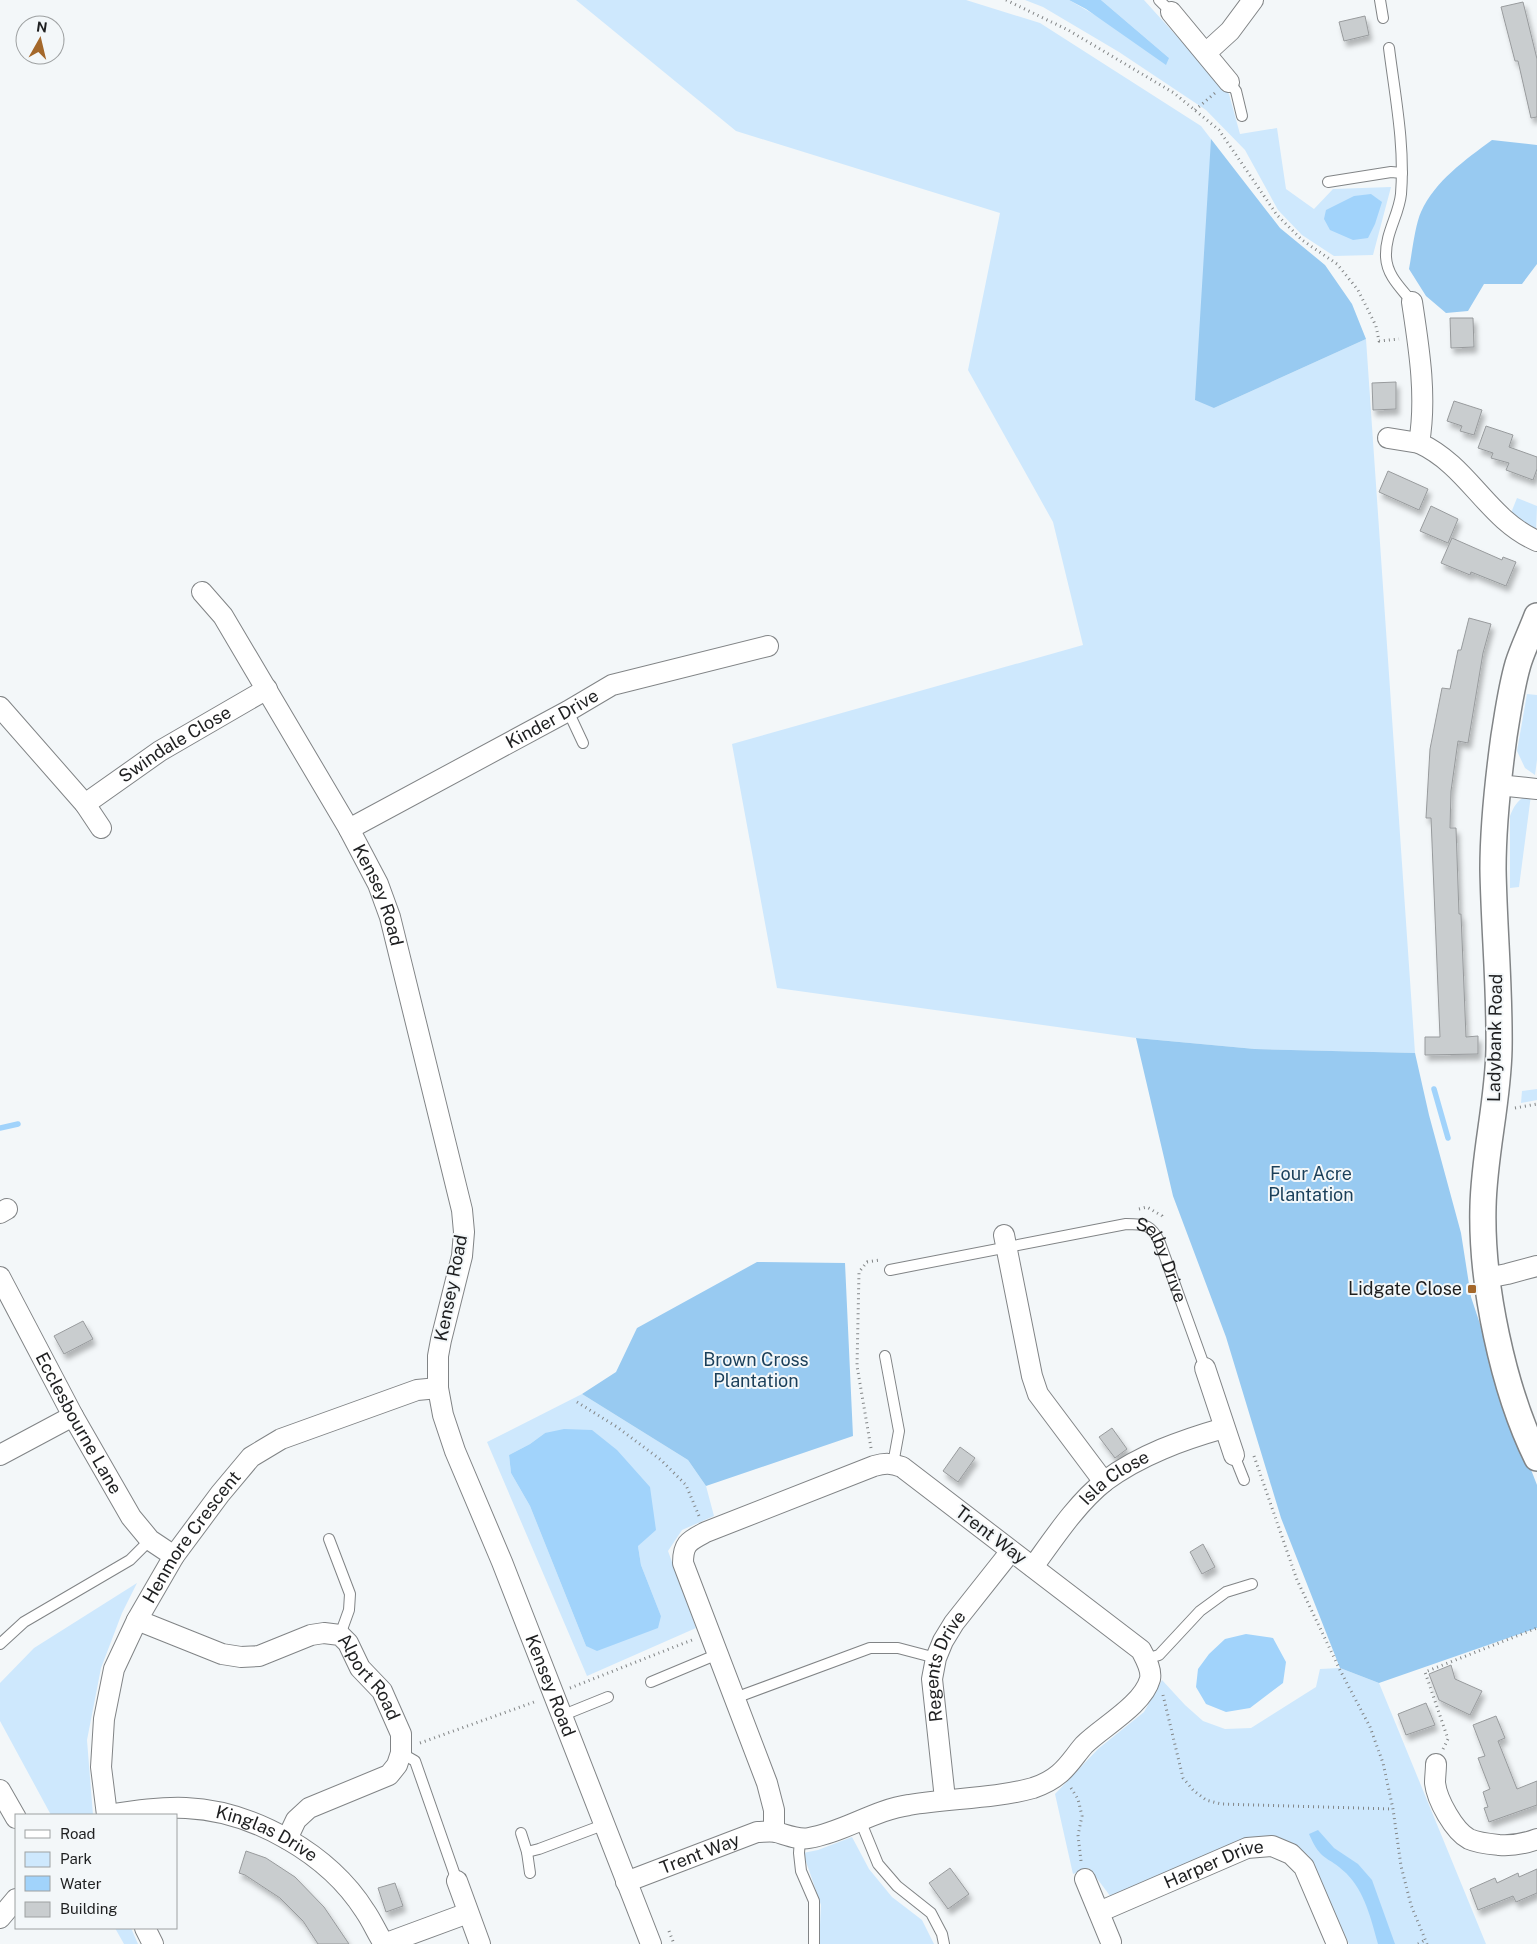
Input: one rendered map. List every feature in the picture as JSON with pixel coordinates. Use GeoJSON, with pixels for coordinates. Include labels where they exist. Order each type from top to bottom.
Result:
{"type":"FeatureCollection","features":[{"type":"Feature","properties":{"kind":"street"},"geometry":{"type":"LineString","coordinates":[[1207,52],[1230,31],[1253,0]]}},
{"type":"Feature","properties":{"kind":"street"},"geometry":{"type":"LineString","coordinates":[[1165,6],[1207,52],[1229,82]]}},
{"type":"Feature","properties":{"kind":"street"},"geometry":{"type":"LineString","coordinates":[[1412,302],[1417,337],[1422,424],[1419,443]]}},
{"type":"Feature","properties":{"kind":"street"},"geometry":{"type":"LineString","coordinates":[[1388,438],[1419,443],[1444,456],[1497,514],[1512,527],[1537,541]]}},
{"type":"Feature","properties":{"kind":"street","name":"Kensey Road"},"geometry":{"type":"LineString","coordinates":[[202,592],[223,616],[349,828],[378,884],[390,917],[462,1210],[464,1232],[462,1256],[441,1340],[438,1388],[443,1415],[455,1451],[502,1562],[650,1944]]}},
{"type":"Feature","properties":{"kind":"street","name":"Ladybank Road"},"geometry":{"type":"LineString","coordinates":[[1537,616],[1518,662],[1512,689],[1498,785],[1493,866],[1499,1048],[1483,1207],[1487,1278],[1510,1387],[1537,1458]]}},
{"type":"Feature","properties":{"kind":"street","name":"Kinder Drive"},"geometry":{"type":"LineString","coordinates":[[349,828],[568,711],[612,685],[768,646]]}},
{"type":"Feature","properties":{"kind":"street","name":"Swindale Close"},"geometry":{"type":"LineString","coordinates":[[84,804],[160,751],[267,689]]}},
{"type":"Feature","properties":{"kind":"street"},"geometry":{"type":"LineString","coordinates":[[0,706],[84,804],[101,828]]}},
{"type":"Feature","properties":{"kind":"street"},"geometry":{"type":"LineString","coordinates":[[1498,785],[1537,790]]}},
{"type":"Feature","properties":{"kind":"street"},"geometry":{"type":"LineString","coordinates":[[1005,1241],[1032,1376],[1038,1394],[1104,1482]]}},
{"type":"Feature","properties":{"kind":"street"},"geometry":{"type":"LineString","coordinates":[[1487,1278],[1537,1266]]}},
{"type":"Feature","properties":{"kind":"street","name":"Ecclesbourne Lane"},"geometry":{"type":"LineString","coordinates":[[0,1277],[73,1416],[131,1517],[150,1540],[174,1556]]}},
{"type":"Feature","properties":{"kind":"street"},"geometry":{"type":"LineString","coordinates":[[1205,1368],[1234,1455]]}},
{"type":"Feature","properties":{"kind":"street","name":"Henmore Crescent"},"geometry":{"type":"LineString","coordinates":[[107,1814],[101,1767],[104,1719],[114,1669],[137,1620],[174,1556],[220,1494],[251,1457],[281,1439],[416,1390],[438,1388]]}},
{"type":"Feature","properties":{"kind":"street"},"geometry":{"type":"LineString","coordinates":[[0,1455],[73,1416]]}},
{"type":"Feature","properties":{"kind":"street","name":"Isla Close"},"geometry":{"type":"LineString","coordinates":[[1033,1567],[1064,1525],[1104,1482],[1133,1463],[1161,1449],[1224,1428]]}},
{"type":"Feature","properties":{"kind":"street"},"geometry":{"type":"LineString","coordinates":[[774,1832],[774,1810],[767,1783],[683,1563],[683,1551],[688,1542],[706,1532],[874,1466],[885,1463],[894,1464]]}},
{"type":"Feature","properties":{"kind":"street","name":"Trent Way"},"geometry":{"type":"LineString","coordinates":[[626,1882],[757,1832],[774,1832],[800,1839],[830,1832],[906,1805],[1033,1788],[1060,1774],[1096,1734],[1126,1712],[1144,1689],[1148,1669],[1141,1650],[902,1467],[894,1464]]}},
{"type":"Feature","properties":{"kind":"street","name":"Regents Drive"},"geometry":{"type":"LineString","coordinates":[[945,1799],[932,1679],[936,1658],[942,1641],[954,1623],[1012,1551]]}},
{"type":"Feature","properties":{"kind":"street","name":"Alport Road"},"geometry":{"type":"LineString","coordinates":[[137,1620],[222,1654],[241,1657],[259,1656],[311,1634],[324,1633],[340,1636],[348,1643],[360,1668],[382,1691],[402,1734],[401,1753]]}},
{"type":"Feature","properties":{"kind":"street"},"geometry":{"type":"LineString","coordinates":[[287,1839],[296,1820],[309,1808],[389,1775],[397,1765],[401,1753]]}},
{"type":"Feature","properties":{"kind":"street"},"geometry":{"type":"LineString","coordinates":[[1436,1764],[1435,1784],[1446,1813],[1467,1838],[1478,1842],[1512,1845],[1528,1843],[1537,1839]]}},
{"type":"Feature","properties":{"kind":"street"},"geometry":{"type":"LineString","coordinates":[[0,1790],[15,1816]]}},
{"type":"Feature","properties":{"kind":"street","name":"Kinglas Drive"},"geometry":{"type":"LineString","coordinates":[[114,1814],[153,1808],[187,1808],[216,1812],[243,1819],[287,1839],[313,1855],[347,1888],[364,1910],[384,1944]]}},
{"type":"Feature","properties":{"kind":"street","name":"Harper Drive"},"geometry":{"type":"LineString","coordinates":[[1099,1912],[1247,1848],[1272,1846],[1291,1854],[1304,1867],[1337,1944]]}},
{"type":"Feature","properties":{"kind":"street"},"geometry":{"type":"LineString","coordinates":[[1085,1879],[1111,1942]]}},
{"type":"Feature","properties":{"kind":"street"},"geometry":{"type":"LineString","coordinates":[[457,1880],[480,1944]]}},
{"type":"Feature","properties":{"kind":"street"},"geometry":{"type":"LineString","coordinates":[[0,1918],[15,1900]]}},
{"type":"Feature","properties":{"kind":"street"},"geometry":{"type":"LineString","coordinates":[[384,1944],[468,1913]]}},
{"type":"Feature","properties":{"kind":"street"},"geometry":{"type":"LineString","coordinates":[[146,1929],[153,1944]]}},
{"type":"Feature","properties":{"kind":"lane"},"geometry":{"type":"LineString","coordinates":[[1380,0],[1384,18]]}},
{"type":"Feature","properties":{"kind":"lane"},"geometry":{"type":"LineString","coordinates":[[1389,48],[1401,141],[1402,173],[1401,196],[1389,232],[1386,258],[1391,278],[1412,302]]}},
{"type":"Feature","properties":{"kind":"lane"},"geometry":{"type":"LineString","coordinates":[[1229,82],[1236,91],[1242,116]]}},
{"type":"Feature","properties":{"kind":"lane"},"geometry":{"type":"LineString","coordinates":[[1328,182],[1391,172],[1402,173]]}},
{"type":"Feature","properties":{"kind":"lane"},"geometry":{"type":"LineString","coordinates":[[568,711],[583,743]]}},
{"type":"Feature","properties":{"kind":"lane","name":"Selby Drive"},"geometry":{"type":"LineString","coordinates":[[890,1270],[1005,1241],[1126,1224],[1143,1224],[1154,1231],[1160,1243],[1205,1368]]}},
{"type":"Feature","properties":{"kind":"lane"},"geometry":{"type":"LineString","coordinates":[[885,1356],[899,1431],[894,1464]]}},
{"type":"Feature","properties":{"kind":"lane"},"geometry":{"type":"LineString","coordinates":[[1234,1455],[1244,1480]]}},
{"type":"Feature","properties":{"kind":"lane"},"geometry":{"type":"LineString","coordinates":[[329,1539],[350,1594],[349,1610],[340,1636]]}},
{"type":"Feature","properties":{"kind":"lane"},"geometry":{"type":"LineString","coordinates":[[0,1644],[24,1622],[130,1560],[150,1540]]}},
{"type":"Feature","properties":{"kind":"lane"},"geometry":{"type":"LineString","coordinates":[[1148,1669],[1200,1611],[1226,1592],[1252,1584]]}},
{"type":"Feature","properties":{"kind":"lane"},"geometry":{"type":"LineString","coordinates":[[735,1698],[870,1648],[898,1648],[936,1658]]}},
{"type":"Feature","properties":{"kind":"lane"},"geometry":{"type":"LineString","coordinates":[[650,1682],[718,1654]]}},
{"type":"Feature","properties":{"kind":"lane"},"geometry":{"type":"LineString","coordinates":[[561,1716],[608,1697]]}},
{"type":"Feature","properties":{"kind":"lane"},"geometry":{"type":"LineString","coordinates":[[401,1753],[415,1761],[457,1880]]}},
{"type":"Feature","properties":{"kind":"lane"},"geometry":{"type":"LineString","coordinates":[[860,1820],[878,1864],[897,1886],[931,1913],[942,1934],[944,1944]]}},
{"type":"Feature","properties":{"kind":"lane"},"geometry":{"type":"LineString","coordinates":[[527,1852],[604,1825]]}},
{"type":"Feature","properties":{"kind":"lane"},"geometry":{"type":"LineString","coordinates":[[521,1833],[527,1852],[530,1873]]}},
{"type":"Feature","properties":{"kind":"lane"},"geometry":{"type":"LineString","coordinates":[[800,1839],[801,1871],[814,1901],[814,1944]]}},
{"type":"Feature","properties":{"kind":"path"},"geometry":{"type":"LineString","coordinates":[[1006,0],[1068,30],[1174,93],[1195,110],[1219,130],[1277,216],[1302,240],[1338,264],[1358,290],[1376,326],[1379,341],[1417,337]]}},
{"type":"Feature","properties":{"kind":"path"},"geometry":{"type":"LineString","coordinates":[[1195,110],[1229,82]]}},
{"type":"Feature","properties":{"kind":"path"},"geometry":{"type":"LineString","coordinates":[[576,1402],[617,1427],[661,1460],[686,1486],[706,1532]]}},
{"type":"Feature","properties":{"kind":"path"},"geometry":{"type":"LineString","coordinates":[[1436,1764],[1448,1739],[1425,1672],[1537,1628]]}},
{"type":"Feature","properties":{"kind":"path"},"geometry":{"type":"LineString","coordinates":[[1148,1669],[1160,1683],[1183,1778],[1194,1792],[1206,1800],[1221,1804],[1393,1809]]}},
{"type":"Feature","properties":{"kind":"path"},"geometry":{"type":"LineString","coordinates":[[1060,1774],[1078,1799],[1082,1816],[1078,1834],[1079,1853],[1085,1879]]}},
{"type":"Feature","properties":{"kind":"path"},"geometry":{"type":"LineString","coordinates":[[1418,1944],[1425,1940]]}},
{"type":"Feature","properties":{"kind":"green space"},"geometry":{"type":"Polygon","coordinates":[[[576,0],[966,0],[1040,23],[1201,126],[1211,139],[1214,408],[1366,339],[1415,1053],[1255,1049],[1136,1038],[777,988],[732,744],[1083,645],[1053,522],[968,370],[1000,213],[736,131],[576,0]]]}},
{"type":"Feature","properties":{"kind":"green space"},"geometry":{"type":"Polygon","coordinates":[[[1025,0],[1069,0],[1169,58],[1101,0],[1144,0],[1229,94],[1240,134],[1277,128],[1286,189],[1314,209],[1333,189],[1391,187],[1373,255],[1334,256],[1302,235],[1278,210],[1245,150],[1206,110],[1119,52],[1043,7],[1025,0]]]}},
{"type":"Feature","properties":{"kind":"green space"},"geometry":{"type":"Polygon","coordinates":[[[1211,139],[1280,228],[1325,265],[1352,304],[1366,339],[1214,408],[1195,400],[1211,139]]]}},
{"type":"Feature","properties":{"kind":"green space"},"geometry":{"type":"Polygon","coordinates":[[[1492,140],[1537,145],[1537,264],[1522,284],[1484,284],[1468,311],[1446,313],[1426,296],[1409,269],[1417,224],[1427,201],[1442,181],[1461,163],[1492,140]]]}},
{"type":"Feature","properties":{"kind":"green space"},"geometry":{"type":"Polygon","coordinates":[[[1517,498],[1537,506],[1536,532],[1511,513],[1517,498]]]}},
{"type":"Feature","properties":{"kind":"green space"},"geometry":{"type":"Polygon","coordinates":[[[1527,694],[1537,695],[1537,760],[1535,775],[1525,768],[1517,751],[1527,694]]]}},
{"type":"Feature","properties":{"kind":"green space"},"geometry":{"type":"Polygon","coordinates":[[[1531,795],[1519,887],[1510,888],[1510,816],[1518,802],[1531,795]]]}},
{"type":"Feature","properties":{"kind":"green space","name":"Four Acre Plantation"},"geometry":{"type":"Polygon","coordinates":[[[1136,1038],[1255,1049],[1415,1053],[1429,1115],[1461,1233],[1471,1297],[1514,1426],[1537,1485],[1537,1628],[1379,1683],[1340,1668],[1281,1518],[1226,1337],[1173,1196],[1136,1038]]]}},
{"type":"Feature","properties":{"kind":"green space"},"geometry":{"type":"Polygon","coordinates":[[[1537,1089],[1537,1100],[1521,1103],[1522,1091],[1537,1089]]]}},
{"type":"Feature","properties":{"kind":"green space","name":"Brown Cross Plantation"},"geometry":{"type":"Polygon","coordinates":[[[757,1262],[845,1263],[853,1436],[706,1486],[688,1460],[582,1394],[616,1372],[637,1328],[757,1262]]]}},
{"type":"Feature","properties":{"kind":"green space"},"geometry":{"type":"Polygon","coordinates":[[[582,1394],[688,1460],[706,1486],[714,1516],[682,1530],[668,1551],[696,1628],[587,1676],[487,1442],[582,1394]],[[545,1433],[530,1444],[509,1455],[511,1473],[530,1506],[586,1646],[661,1616],[641,1565],[638,1546],[545,1433]]]}},
{"type":"Feature","properties":{"kind":"green space"},"geometry":{"type":"Polygon","coordinates":[[[137,1583],[122,1613],[101,1668],[87,1740],[93,1814],[50,1814],[0,1721],[0,1683],[34,1648],[137,1583]]]}},
{"type":"Feature","properties":{"kind":"green space"},"geometry":{"type":"Polygon","coordinates":[[[1340,1668],[1379,1683],[1486,1944],[1349,1944],[1308,1855],[1277,1838],[1111,1897],[1089,1868],[1073,1874],[1055,1794],[1098,1749],[1144,1712],[1162,1680],[1203,1721],[1225,1729],[1251,1728],[1316,1687],[1320,1669],[1340,1668]]]}},
{"type":"Feature","properties":{"kind":"green space"},"geometry":{"type":"Polygon","coordinates":[[[852,1837],[869,1869],[892,1897],[922,1920],[934,1944],[819,1944],[821,1905],[803,1853],[818,1850],[852,1837]]]}},
{"type":"Feature","properties":{"kind":"green space"},"geometry":{"type":"Polygon","coordinates":[[[116,1929],[131,1929],[138,1944],[124,1944],[116,1929]]]}},
{"type":"Feature","properties":{"kind":"water"},"geometry":{"type":"Polygon","coordinates":[[[1069,0],[1101,0],[1169,58],[1166,65],[1086,9],[1069,0]]]}},
{"type":"Feature","properties":{"kind":"water"},"geometry":{"type":"Polygon","coordinates":[[[1371,194],[1382,202],[1368,238],[1353,240],[1330,230],[1324,219],[1326,210],[1354,196],[1371,194]]]}},
{"type":"Feature","properties":{"kind":"water"},"geometry":{"type":"Polygon","coordinates":[[[564,1429],[592,1430],[617,1450],[650,1487],[656,1530],[638,1546],[641,1565],[661,1616],[658,1628],[597,1651],[586,1646],[530,1506],[511,1473],[509,1455],[530,1444],[545,1433],[564,1429]]]}},
{"type":"Feature","properties":{"kind":"water"},"geometry":{"type":"Polygon","coordinates":[[[1246,1634],[1273,1638],[1286,1662],[1283,1683],[1250,1708],[1226,1712],[1206,1704],[1196,1687],[1198,1669],[1209,1654],[1225,1639],[1246,1634]]]}},
{"type":"Feature","properties":{"kind":"water"},"geometry":{"type":"Polygon","coordinates":[[[1318,1830],[1334,1848],[1358,1864],[1372,1880],[1395,1944],[1378,1944],[1363,1897],[1353,1880],[1321,1854],[1313,1843],[1309,1834],[1318,1830]]]}},
{"type":"Feature","properties":{"kind":"building"},"geometry":{"type":"Polygon","coordinates":[[[1523,2],[1537,59],[1537,117],[1531,118],[1518,61],[1515,61],[1501,7],[1523,2]]]}},
{"type":"Feature","properties":{"kind":"building"},"geometry":{"type":"Polygon","coordinates":[[[1365,16],[1369,35],[1344,41],[1339,22],[1365,16]]]}},
{"type":"Feature","properties":{"kind":"building"},"geometry":{"type":"Polygon","coordinates":[[[1450,318],[1473,318],[1474,347],[1451,348],[1450,318]]]}},
{"type":"Feature","properties":{"kind":"building"},"geometry":{"type":"Polygon","coordinates":[[[1396,382],[1396,409],[1373,410],[1372,383],[1396,382]]]}},
{"type":"Feature","properties":{"kind":"building"},"geometry":{"type":"Polygon","coordinates":[[[1454,401],[1482,410],[1474,435],[1460,431],[1462,426],[1447,421],[1454,401]]]}},
{"type":"Feature","properties":{"kind":"building"},"geometry":{"type":"Polygon","coordinates":[[[1486,426],[1513,435],[1509,447],[1537,457],[1537,469],[1533,480],[1506,470],[1509,463],[1491,458],[1493,453],[1478,448],[1486,426]]]}},
{"type":"Feature","properties":{"kind":"building"},"geometry":{"type":"Polygon","coordinates":[[[1388,471],[1428,489],[1419,510],[1379,492],[1388,471]]]}},
{"type":"Feature","properties":{"kind":"building"},"geometry":{"type":"Polygon","coordinates":[[[1431,506],[1458,519],[1448,543],[1420,531],[1431,506]]]}},
{"type":"Feature","properties":{"kind":"building"},"geometry":{"type":"Polygon","coordinates":[[[1452,538],[1502,560],[1503,557],[1516,562],[1506,586],[1471,572],[1470,575],[1441,563],[1452,538]]]}},
{"type":"Feature","properties":{"kind":"building"},"geometry":{"type":"Polygon","coordinates":[[[1469,618],[1491,624],[1483,653],[1468,743],[1458,741],[1451,791],[1450,828],[1456,828],[1466,1037],[1478,1036],[1478,1054],[1425,1055],[1425,1037],[1440,1037],[1431,818],[1426,818],[1430,749],[1442,688],[1450,689],[1458,650],[1461,650],[1469,618]]]}},
{"type":"Feature","properties":{"kind":"building"},"geometry":{"type":"Polygon","coordinates":[[[83,1321],[93,1339],[64,1354],[54,1336],[83,1321]]]}},
{"type":"Feature","properties":{"kind":"building"},"geometry":{"type":"Polygon","coordinates":[[[1112,1428],[1127,1449],[1115,1458],[1099,1437],[1112,1428]]]}},
{"type":"Feature","properties":{"kind":"building"},"geometry":{"type":"Polygon","coordinates":[[[960,1447],[975,1458],[958,1482],[943,1471],[960,1447]]]}},
{"type":"Feature","properties":{"kind":"building"},"geometry":{"type":"Polygon","coordinates":[[[1203,1544],[1215,1567],[1202,1574],[1190,1552],[1203,1544]]]}},
{"type":"Feature","properties":{"kind":"building"},"geometry":{"type":"Polygon","coordinates":[[[1451,1665],[1455,1679],[1482,1691],[1470,1715],[1439,1700],[1429,1674],[1451,1665]]]}},
{"type":"Feature","properties":{"kind":"building"},"geometry":{"type":"Polygon","coordinates":[[[1426,1703],[1435,1725],[1406,1735],[1398,1714],[1426,1703]]]}},
{"type":"Feature","properties":{"kind":"building"},"geometry":{"type":"Polygon","coordinates":[[[1496,1716],[1505,1738],[1498,1741],[1517,1789],[1537,1781],[1537,1805],[1489,1822],[1484,1808],[1488,1807],[1483,1792],[1490,1789],[1478,1758],[1485,1756],[1473,1725],[1496,1716]]]}},
{"type":"Feature","properties":{"kind":"building"},"geometry":{"type":"Polygon","coordinates":[[[246,1851],[266,1858],[295,1877],[324,1907],[349,1944],[318,1944],[303,1921],[280,1898],[239,1873],[246,1851]]]}},
{"type":"Feature","properties":{"kind":"building"},"geometry":{"type":"Polygon","coordinates":[[[950,1868],[969,1894],[948,1909],[929,1883],[950,1868]]]}},
{"type":"Feature","properties":{"kind":"building"},"geometry":{"type":"Polygon","coordinates":[[[1537,1869],[1537,1893],[1516,1902],[1513,1896],[1478,1910],[1470,1889],[1495,1878],[1497,1883],[1518,1873],[1519,1877],[1537,1869]]]}},
{"type":"Feature","properties":{"kind":"building"},"geometry":{"type":"Polygon","coordinates":[[[395,1883],[403,1906],[386,1912],[378,1888],[395,1883]]]}},
{"type":"Feature","properties":{"kind":"waterway"},"geometry":{"type":"LineString","coordinates":[[1434,1089],[1448,1138]]}},
{"type":"Feature","properties":{"kind":"waterway"},"geometry":{"type":"LineString","coordinates":[[0,1128],[18,1124]]}},
{"type":"Feature","properties":{"kind":"place","name":"Lidgate Close"},"geometry":{"type":"Point","coordinates":[1472,1289]}}]}
